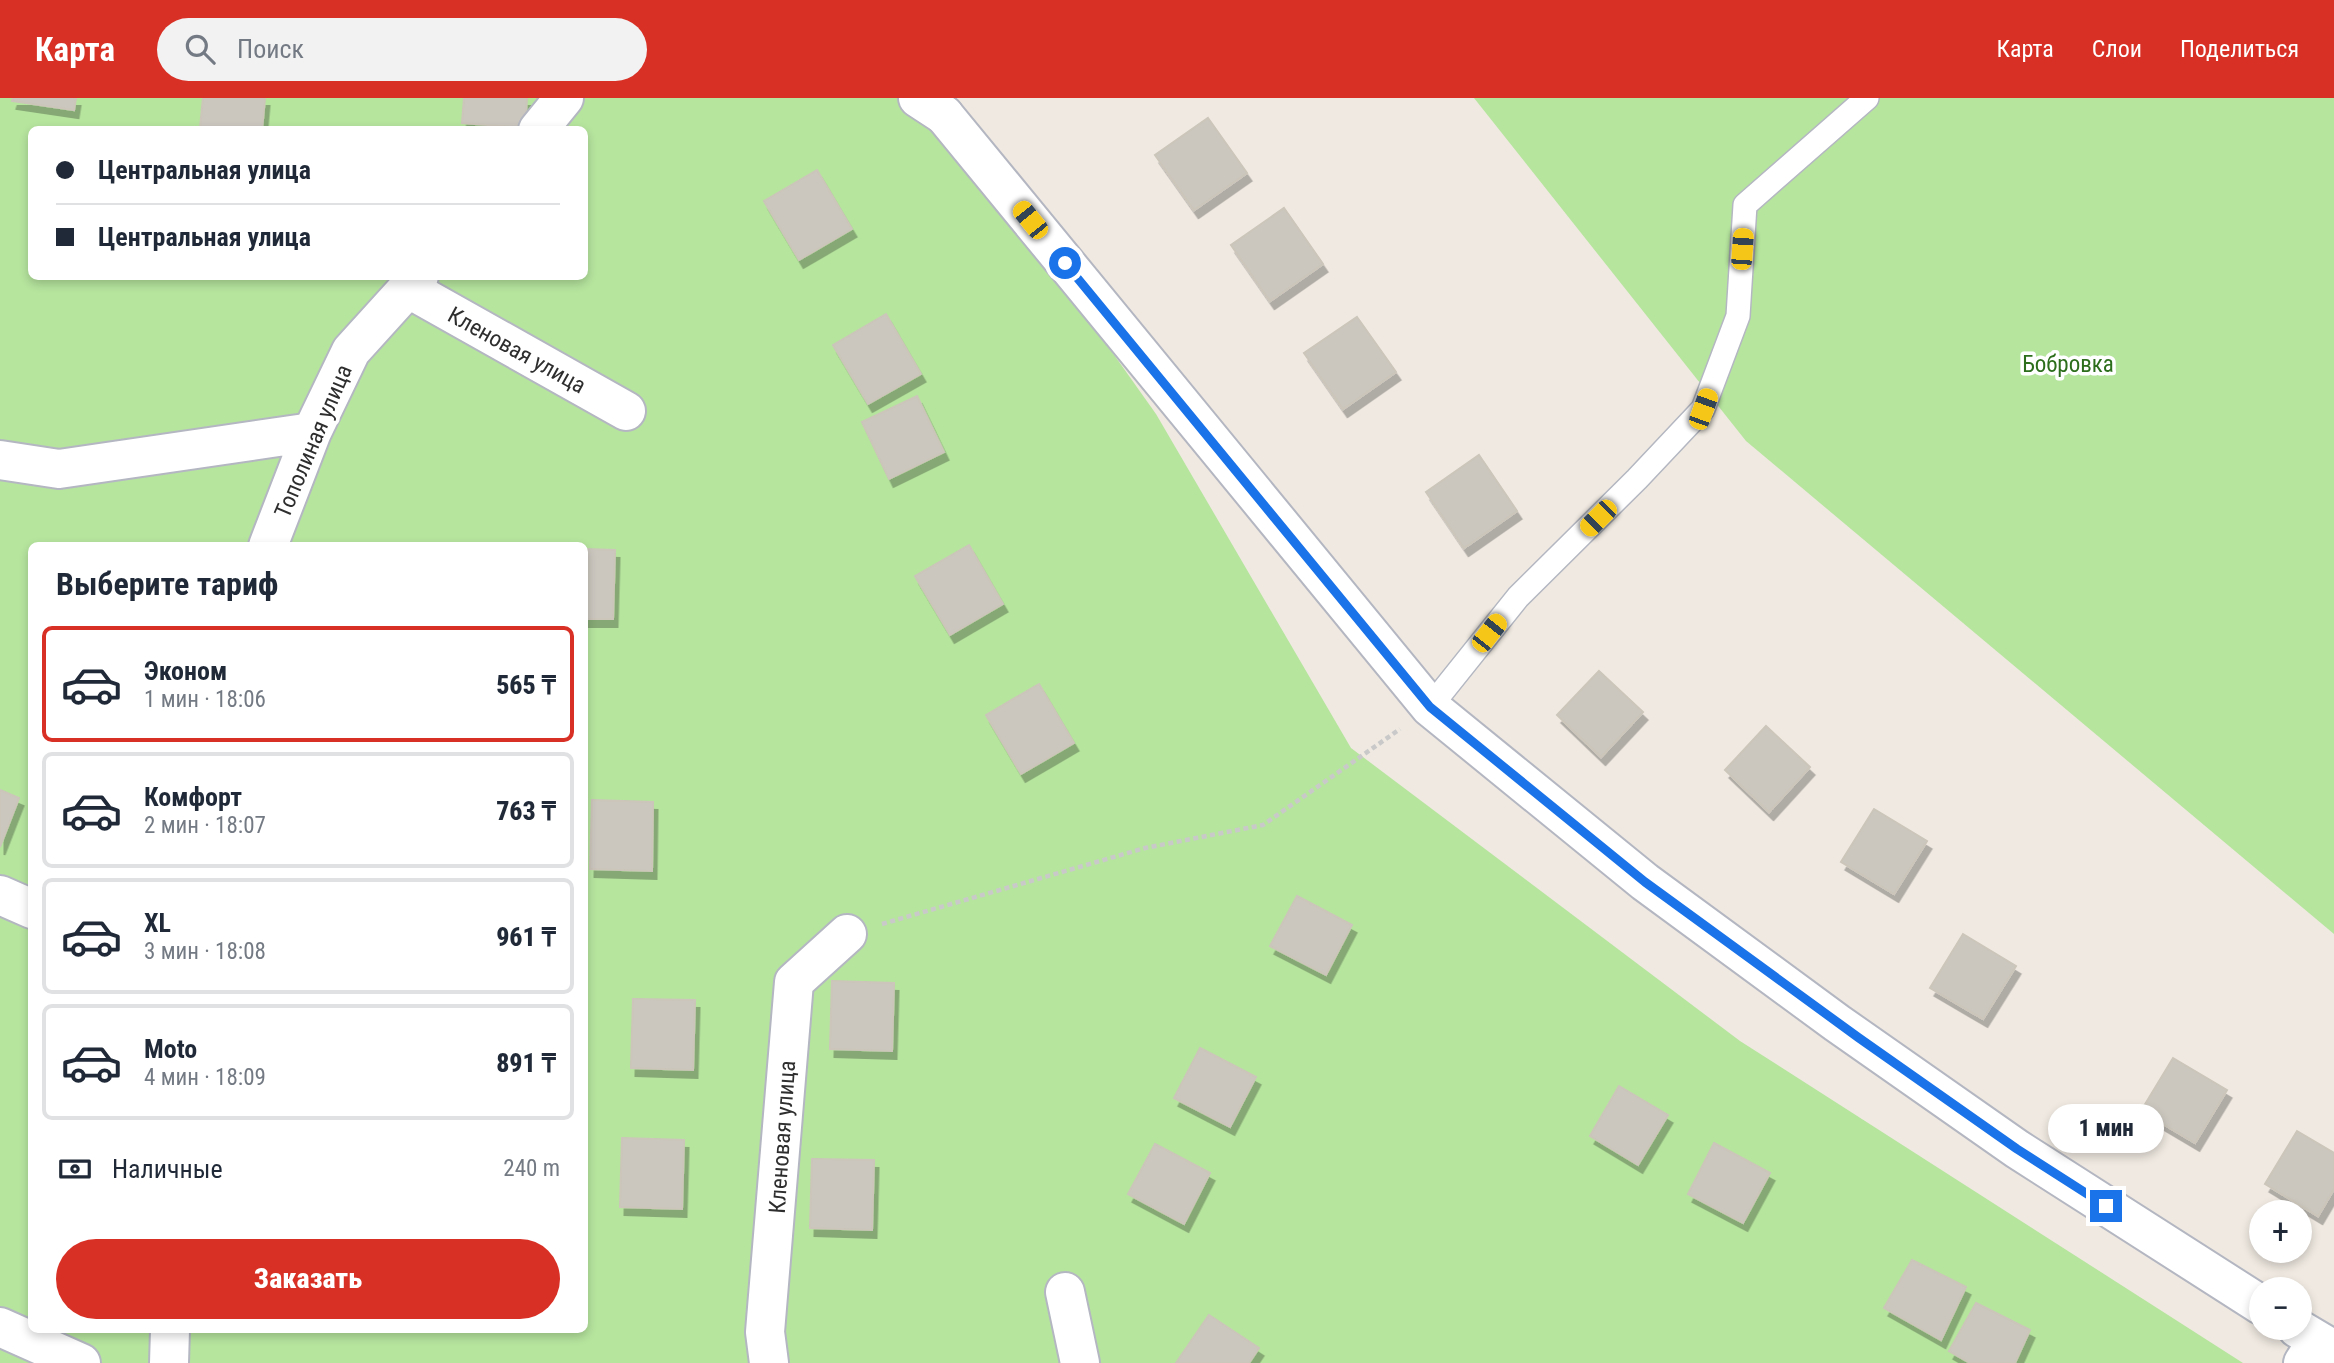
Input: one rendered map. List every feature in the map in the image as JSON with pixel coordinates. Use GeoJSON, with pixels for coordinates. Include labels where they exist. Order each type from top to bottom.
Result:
{"type":"FeatureCollection","features":[{"type":"Feature","properties":{"kind":"street"},"geometry":{"type":"LineString","coordinates":[[541,126],[564,98]]}},
{"type":"Feature","properties":{"kind":"street"},"geometry":{"type":"LineString","coordinates":[[935,104],[1430,707],[1645,882],[1837,1023],[2017,1149],[2249,1297]]}},
{"type":"Feature","properties":{"kind":"street","name":"Кленовая улица"},"geometry":{"type":"LineString","coordinates":[[414,283],[626,411]]}},
{"type":"Feature","properties":{"kind":"street","name":"Тополиная улица"},"geometry":{"type":"LineString","coordinates":[[270,542],[312,432],[351,351],[414,283]]}},
{"type":"Feature","properties":{"kind":"street"},"geometry":{"type":"LineString","coordinates":[[0,460],[59,469],[312,432]]}},
{"type":"Feature","properties":{"kind":"street"},"geometry":{"type":"LineString","coordinates":[[0,895],[28,907]]}},
{"type":"Feature","properties":{"kind":"street","name":"Кленовая улица"},"geometry":{"type":"LineString","coordinates":[[769,1363],[765,1332],[794,982],[847,934]]}},
{"type":"Feature","properties":{"kind":"street"},"geometry":{"type":"LineString","coordinates":[[1065,1292],[1080,1363]]}},
{"type":"Feature","properties":{"kind":"street"},"geometry":{"type":"LineString","coordinates":[[0,1327],[81,1363]]}},
{"type":"Feature","properties":{"kind":"street"},"geometry":{"type":"LineString","coordinates":[[169,1363],[170,1333]]}},
{"type":"Feature","properties":{"kind":"lane"},"geometry":{"type":"LineString","coordinates":[[1430,707],[1518,597],[1703,409],[1738,316],[1745,205],[1867,98]]}},
{"type":"Feature","properties":{"kind":"path"},"geometry":{"type":"LineString","coordinates":[[847,934],[1145,848],[1263,825],[1430,707]]}},
{"type":"Feature","properties":{"kind":"green space"},"geometry":{"type":"Polygon","coordinates":[[[0,98],[942,98],[944,115],[1156,414],[1351,748],[1740,1041],[2243,1363],[0,1363],[0,98]]]}},
{"type":"Feature","properties":{"kind":"green space","name":"Бобровка"},"geometry":{"type":"Polygon","coordinates":[[[1474,98],[2334,98],[2334,934],[1746,441],[1474,98]]]}},
{"type":"Feature","properties":{"kind":"building"},"geometry":{"type":"Polygon","coordinates":[[[13,98],[76,98],[74,110],[12,101],[13,98]]]}},
{"type":"Feature","properties":{"kind":"building"},"geometry":{"type":"Polygon","coordinates":[[[203,98],[265,98],[262,126],[200,126],[203,98]]]}},
{"type":"Feature","properties":{"kind":"building"},"geometry":{"type":"Polygon","coordinates":[[[464,98],[527,98],[525,126],[462,123],[464,98]]]}},
{"type":"Feature","properties":{"kind":"building"},"geometry":{"type":"Polygon","coordinates":[[[1208,118],[1247,173],[1194,210],[1155,155],[1208,118]]]}},
{"type":"Feature","properties":{"kind":"building"},"geometry":{"type":"Polygon","coordinates":[[[817,170],[852,229],[799,260],[764,201],[817,170]]]}},
{"type":"Feature","properties":{"kind":"building"},"geometry":{"type":"Polygon","coordinates":[[[1284,208],[1323,264],[1270,301],[1231,245],[1284,208]]]}},
{"type":"Feature","properties":{"kind":"building"},"geometry":{"type":"Polygon","coordinates":[[[886,314],[921,374],[868,404],[833,345],[886,314]]]}},
{"type":"Feature","properties":{"kind":"building"},"geometry":{"type":"Polygon","coordinates":[[[1357,317],[1396,372],[1343,409],[1304,353],[1357,317]]]}},
{"type":"Feature","properties":{"kind":"building"},"geometry":{"type":"Polygon","coordinates":[[[917,396],[944,452],[889,479],[862,422],[917,396]]]}},
{"type":"Feature","properties":{"kind":"building"},"geometry":{"type":"Polygon","coordinates":[[[1479,455],[1517,511],[1464,548],[1426,492],[1479,455]]]}},
{"type":"Feature","properties":{"kind":"building"},"geometry":{"type":"Polygon","coordinates":[[[969,545],[1003,604],[950,635],[915,576],[969,545]]]}},
{"type":"Feature","properties":{"kind":"building"},"geometry":{"type":"Polygon","coordinates":[[[588,549],[615,550],[613,619],[588,619],[588,549]]]}},
{"type":"Feature","properties":{"kind":"building"},"geometry":{"type":"Polygon","coordinates":[[[1599,671],[1643,712],[1601,757],[1557,715],[1599,671]]]}},
{"type":"Feature","properties":{"kind":"building"},"geometry":{"type":"Polygon","coordinates":[[[1039,684],[1074,743],[1021,774],[986,715],[1039,684]]]}},
{"type":"Feature","properties":{"kind":"building"},"geometry":{"type":"Polygon","coordinates":[[[1766,726],[1810,767],[1769,812],[1725,770],[1766,726]]]}},
{"type":"Feature","properties":{"kind":"building"},"geometry":{"type":"Polygon","coordinates":[[[0,790],[19,798],[0,847],[0,790]]]}},
{"type":"Feature","properties":{"kind":"building"},"geometry":{"type":"Polygon","coordinates":[[[592,800],[653,802],[652,871],[590,869],[592,800]]]}},
{"type":"Feature","properties":{"kind":"building"},"geometry":{"type":"Polygon","coordinates":[[[1874,809],[1927,841],[1894,894],[1841,862],[1874,809]]]}},
{"type":"Feature","properties":{"kind":"building"},"geometry":{"type":"Polygon","coordinates":[[[1297,896],[1352,925],[1326,975],[1270,946],[1297,896]]]}},
{"type":"Feature","properties":{"kind":"building"},"geometry":{"type":"Polygon","coordinates":[[[1963,934],[2016,966],[1983,1019],[1930,988],[1963,934]]]}},
{"type":"Feature","properties":{"kind":"building"},"geometry":{"type":"Polygon","coordinates":[[[832,981],[894,983],[892,1051],[830,1049],[832,981]]]}},
{"type":"Feature","properties":{"kind":"building"},"geometry":{"type":"Polygon","coordinates":[[[633,999],[695,1000],[693,1070],[631,1068],[633,999]]]}},
{"type":"Feature","properties":{"kind":"building"},"geometry":{"type":"Polygon","coordinates":[[[1200,1048],[1256,1077],[1230,1127],[1174,1098],[1200,1048]]]}},
{"type":"Feature","properties":{"kind":"building"},"geometry":{"type":"Polygon","coordinates":[[[2173,1058],[2227,1090],[2195,1143],[2141,1111],[2173,1058]]]}},
{"type":"Feature","properties":{"kind":"building"},"geometry":{"type":"Polygon","coordinates":[[[1619,1086],[1668,1115],[1638,1165],[1590,1136],[1619,1086]]]}},
{"type":"Feature","properties":{"kind":"building"},"geometry":{"type":"Polygon","coordinates":[[[2297,1131],[2334,1153],[2334,1189],[2318,1216],[2312,1212],[2312,1200],[2292,1200],[2265,1184],[2297,1131]]]}},
{"type":"Feature","properties":{"kind":"building"},"geometry":{"type":"Polygon","coordinates":[[[622,1138],[684,1140],[682,1209],[620,1207],[622,1138]]]}},
{"type":"Feature","properties":{"kind":"building"},"geometry":{"type":"Polygon","coordinates":[[[1714,1143],[1770,1173],[1743,1223],[1688,1194],[1714,1143]]]}},
{"type":"Feature","properties":{"kind":"building"},"geometry":{"type":"Polygon","coordinates":[[[1155,1144],[1210,1173],[1184,1224],[1128,1194],[1155,1144]]]}},
{"type":"Feature","properties":{"kind":"building"},"geometry":{"type":"Polygon","coordinates":[[[812,1159],[874,1160],[872,1230],[810,1228],[812,1159]]]}},
{"type":"Feature","properties":{"kind":"building"},"geometry":{"type":"Polygon","coordinates":[[[1912,1260],[1966,1287],[1941,1340],[1884,1308],[1912,1260]]]}},
{"type":"Feature","properties":{"kind":"building"},"geometry":{"type":"Polygon","coordinates":[[[1976,1303],[2030,1330],[2015,1363],[1970,1363],[1949,1351],[1976,1303]]]}},
{"type":"Feature","properties":{"kind":"building"},"geometry":{"type":"Polygon","coordinates":[[[1209,1315],[1259,1348],[1249,1363],[1176,1363],[1209,1315]]]}},
{"type":"Feature","properties":{"kind":"route"},"geometry":{"type":"LineString","coordinates":[[1065,263],[1430,707],[1645,882],[1859,1038],[2017,1149],[2106,1206]]}}]}
